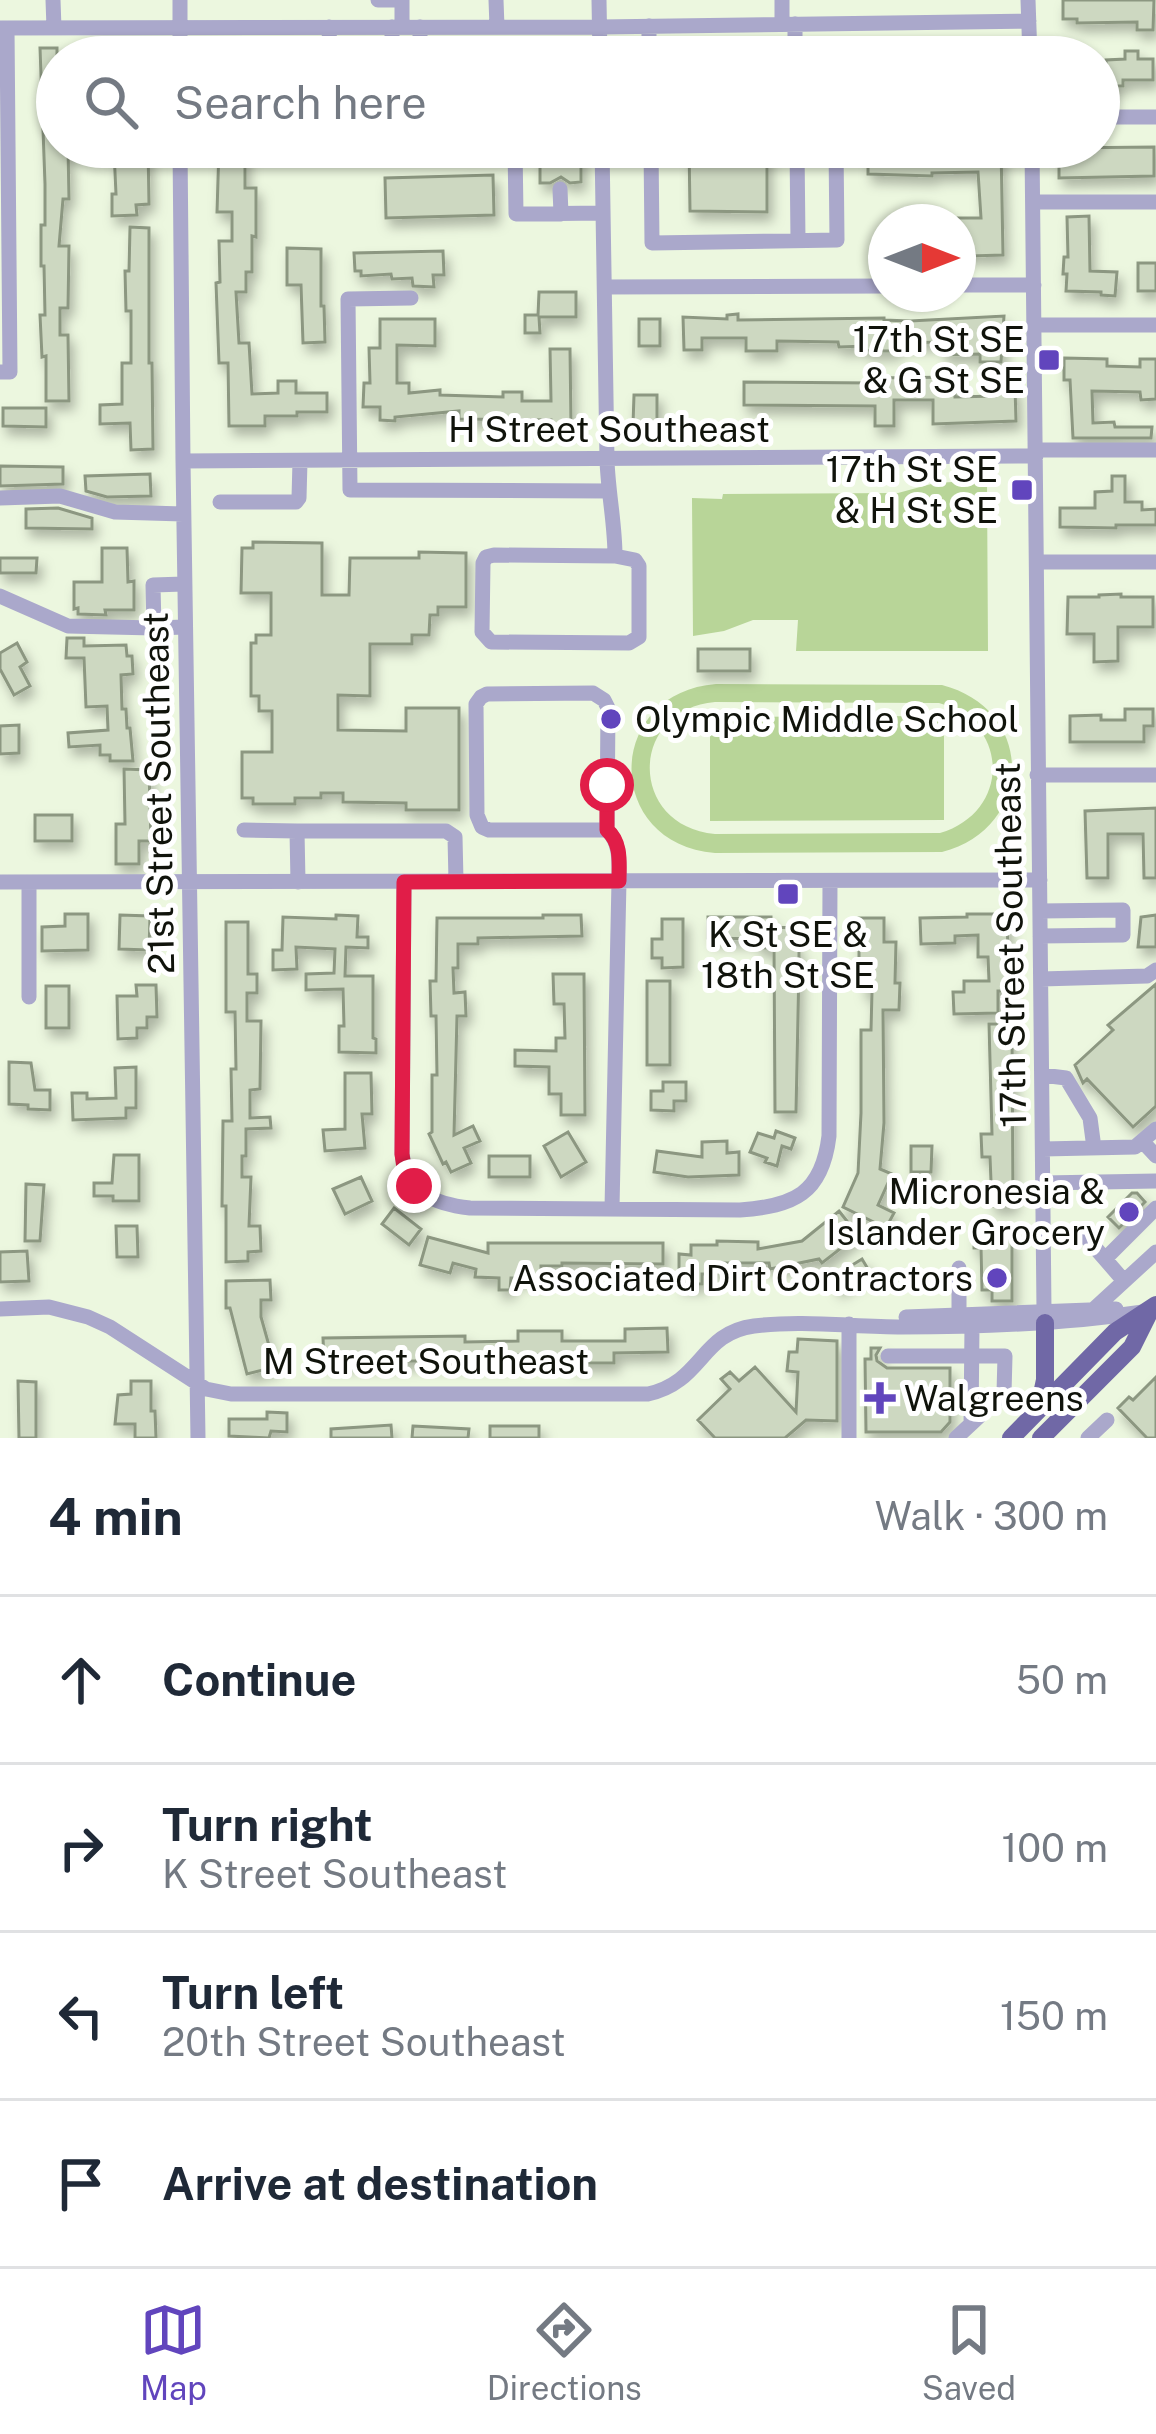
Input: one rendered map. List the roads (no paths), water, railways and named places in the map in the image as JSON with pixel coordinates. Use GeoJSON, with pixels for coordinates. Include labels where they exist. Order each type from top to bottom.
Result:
{"type":"FeatureCollection","features":[{"type":"Feature","properties":{"kind":"main road"},"geometry":{"type":"LineString","coordinates":[[1011,1438],[1115,1332],[1154,1308]]}},
{"type":"Feature","properties":{"kind":"main road"},"geometry":{"type":"LineString","coordinates":[[1041,1438],[1132,1347],[1154,1308]]}},
{"type":"Feature","properties":{"kind":"main road"},"geometry":{"type":"LineString","coordinates":[[1039,1408],[1045,1379],[1045,1317]]}},
{"type":"Feature","properties":{"kind":"street"},"geometry":{"type":"LineString","coordinates":[[53,0],[54,28]]}},
{"type":"Feature","properties":{"kind":"street"},"geometry":{"type":"LineString","coordinates":[[180,0],[180,36]]}},
{"type":"Feature","properties":{"kind":"street"},"geometry":{"type":"LineString","coordinates":[[377,0],[402,0],[409,36]]}},
{"type":"Feature","properties":{"kind":"street"},"geometry":{"type":"LineString","coordinates":[[496,0],[496,27]]}},
{"type":"Feature","properties":{"kind":"street"},"geometry":{"type":"LineString","coordinates":[[599,0],[599,36]]}},
{"type":"Feature","properties":{"kind":"street"},"geometry":{"type":"LineString","coordinates":[[782,0],[791,36]]}},
{"type":"Feature","properties":{"kind":"street"},"geometry":{"type":"LineString","coordinates":[[924,0],[925,22]]}},
{"type":"Feature","properties":{"kind":"street"},"geometry":{"type":"LineString","coordinates":[[1028,0],[1029,36]]}},
{"type":"Feature","properties":{"kind":"street"},"geometry":{"type":"LineString","coordinates":[[5,372],[3,28],[1029,21]]}},
{"type":"Feature","properties":{"kind":"street"},"geometry":{"type":"LineString","coordinates":[[649,26],[649,36]]}},
{"type":"Feature","properties":{"kind":"street"},"geometry":{"type":"LineString","coordinates":[[329,27],[329,36]]}},
{"type":"Feature","properties":{"kind":"street"},"geometry":{"type":"LineString","coordinates":[[400,36],[404,27]]}},
{"type":"Feature","properties":{"kind":"street"},"geometry":{"type":"LineString","coordinates":[[1120,117],[1156,117]]}},
{"type":"Feature","properties":{"kind":"street","name":"21st Street Southeast"},"geometry":{"type":"LineString","coordinates":[[181,168],[198,1438]]}},
{"type":"Feature","properties":{"kind":"street"},"geometry":{"type":"LineString","coordinates":[[515,168],[516,214],[603,213]]}},
{"type":"Feature","properties":{"kind":"street"},"geometry":{"type":"LineString","coordinates":[[602,168],[608,491],[615,556]]}},
{"type":"Feature","properties":{"kind":"street"},"geometry":{"type":"LineString","coordinates":[[651,168],[652,243],[837,240],[836,168]]}},
{"type":"Feature","properties":{"kind":"street"},"geometry":{"type":"LineString","coordinates":[[797,168],[798,241]]}},
{"type":"Feature","properties":{"kind":"street","name":"17th Street Southeast"},"geometry":{"type":"LineString","coordinates":[[1032,168],[1045,1317]]}},
{"type":"Feature","properties":{"kind":"street"},"geometry":{"type":"LineString","coordinates":[[560,189],[560,214]]}},
{"type":"Feature","properties":{"kind":"street"},"geometry":{"type":"LineString","coordinates":[[1033,202],[1156,202]]}},
{"type":"Feature","properties":{"kind":"street"},"geometry":{"type":"LineString","coordinates":[[976,286],[1034,285]]}},
{"type":"Feature","properties":{"kind":"street"},"geometry":{"type":"LineString","coordinates":[[605,286],[868,286]]}},
{"type":"Feature","properties":{"kind":"street"},"geometry":{"type":"LineString","coordinates":[[411,298],[348,298],[350,490],[608,491]]}},
{"type":"Feature","properties":{"kind":"street"},"geometry":{"type":"LineString","coordinates":[[1035,325],[1156,325]]}},
{"type":"Feature","properties":{"kind":"street","name":"H Street Southeast"},"geometry":{"type":"LineString","coordinates":[[182,461],[607,460],[1156,450]]}},
{"type":"Feature","properties":{"kind":"street"},"geometry":{"type":"LineString","coordinates":[[220,502],[296,502],[300,461]]}},
{"type":"Feature","properties":{"kind":"street"},"geometry":{"type":"LineString","coordinates":[[0,498],[60,496],[115,512],[184,514]]}},
{"type":"Feature","properties":{"kind":"street"},"geometry":{"type":"LineString","coordinates":[[615,556],[635,560],[639,566],[636,641],[491,642],[482,632],[486,557],[615,556]]}},
{"type":"Feature","properties":{"kind":"street"},"geometry":{"type":"LineString","coordinates":[[1037,562],[1156,562]]}},
{"type":"Feature","properties":{"kind":"street"},"geometry":{"type":"LineString","coordinates":[[154,628],[153,585],[184,584]]}},
{"type":"Feature","properties":{"kind":"street"},"geometry":{"type":"LineString","coordinates":[[0,596],[68,626],[185,627]]}},
{"type":"Feature","properties":{"kind":"street"},"geometry":{"type":"LineString","coordinates":[[607,830],[608,708],[604,700],[593,694],[481,697],[476,704],[477,814],[482,826],[489,830],[607,830],[618,850],[612,1208]]}},
{"type":"Feature","properties":{"kind":"street"},"geometry":{"type":"LineString","coordinates":[[1037,775],[1156,775]]}},
{"type":"Feature","properties":{"kind":"street"},"geometry":{"type":"LineString","coordinates":[[244,830],[446,831],[455,837],[456,881]]}},
{"type":"Feature","properties":{"kind":"street"},"geometry":{"type":"LineString","coordinates":[[297,831],[298,882]]}},
{"type":"Feature","properties":{"kind":"street"},"geometry":{"type":"LineString","coordinates":[[0,882],[1040,880]]}},
{"type":"Feature","properties":{"kind":"street"},"geometry":{"type":"LineString","coordinates":[[404,882],[402,1154],[414,1186],[439,1203],[502,1210],[740,1210],[792,1200],[807,1190],[825,1159],[830,881]]}},
{"type":"Feature","properties":{"kind":"street"},"geometry":{"type":"LineString","coordinates":[[29,882],[29,997]]}},
{"type":"Feature","properties":{"kind":"street"},"geometry":{"type":"LineString","coordinates":[[1040,911],[1123,910],[1123,935],[1040,936]]}},
{"type":"Feature","properties":{"kind":"street"},"geometry":{"type":"LineString","coordinates":[[1041,979],[1148,976],[1156,970]]}},
{"type":"Feature","properties":{"kind":"street"},"geometry":{"type":"LineString","coordinates":[[1042,1075],[1066,1078],[1090,1118],[1094,1148]]}},
{"type":"Feature","properties":{"kind":"street"},"geometry":{"type":"LineString","coordinates":[[1043,1148],[1135,1147],[1156,1129]]}},
{"type":"Feature","properties":{"kind":"street"},"geometry":{"type":"LineString","coordinates":[[1142,1141],[1156,1156]]}},
{"type":"Feature","properties":{"kind":"street"},"geometry":{"type":"LineString","coordinates":[[1043,1183],[1156,1180]]}},
{"type":"Feature","properties":{"kind":"street"},"geometry":{"type":"LineString","coordinates":[[1105,1259],[1156,1208]]}},
{"type":"Feature","properties":{"kind":"street"},"geometry":{"type":"LineString","coordinates":[[1044,1237],[1084,1236],[1124,1281]]}},
{"type":"Feature","properties":{"kind":"street"},"geometry":{"type":"LineString","coordinates":[[1096,1308],[1156,1252]]}},
{"type":"Feature","properties":{"kind":"street"},"geometry":{"type":"LineString","coordinates":[[959,1268],[971,1357],[971,1424]]}},
{"type":"Feature","properties":{"kind":"street","name":"M Street Southeast"},"geometry":{"type":"LineString","coordinates":[[0,1309],[49,1307],[88,1317],[215,1392],[648,1394],[685,1379],[715,1342],[751,1326],[896,1318],[966,1321],[1154,1308]]}},
{"type":"Feature","properties":{"kind":"street","name":"M Street Southeast"},"geometry":{"type":"LineString","coordinates":[[1045,1317],[1096,1308],[1154,1308]]}},
{"type":"Feature","properties":{"kind":"street"},"geometry":{"type":"LineString","coordinates":[[850,1324],[850,1438]]}},
{"type":"Feature","properties":{"kind":"street"},"geometry":{"type":"LineString","coordinates":[[850,1355],[1004,1357],[1004,1393],[956,1438]]}},
{"type":"Feature","properties":{"kind":"street"},"geometry":{"type":"LineString","coordinates":[[1088,1438],[1107,1420]]}},
{"type":"Feature","properties":{"kind":"place","name":"17th St SE & G St SE"},"geometry":{"type":"Point","coordinates":[1049,360]}},
{"type":"Feature","properties":{"kind":"place","name":"17th St SE & H St SE"},"geometry":{"type":"Point","coordinates":[1022,490]}},
{"type":"Feature","properties":{"kind":"place","name":"Olympic Middle School"},"geometry":{"type":"Point","coordinates":[611,719]}},
{"type":"Feature","properties":{"kind":"place","name":"K St SE & 18th St SE"},"geometry":{"type":"Point","coordinates":[788,894]}},
{"type":"Feature","properties":{"kind":"place","name":"Micronesia & Islander Grocery"},"geometry":{"type":"Point","coordinates":[1129,1212]}},
{"type":"Feature","properties":{"kind":"place","name":"Associated Dirt Contractors"},"geometry":{"type":"Point","coordinates":[997,1278]}},
{"type":"Feature","properties":{"kind":"place","name":"Walgreens"},"geometry":{"type":"Point","coordinates":[880,1398]}}]}
